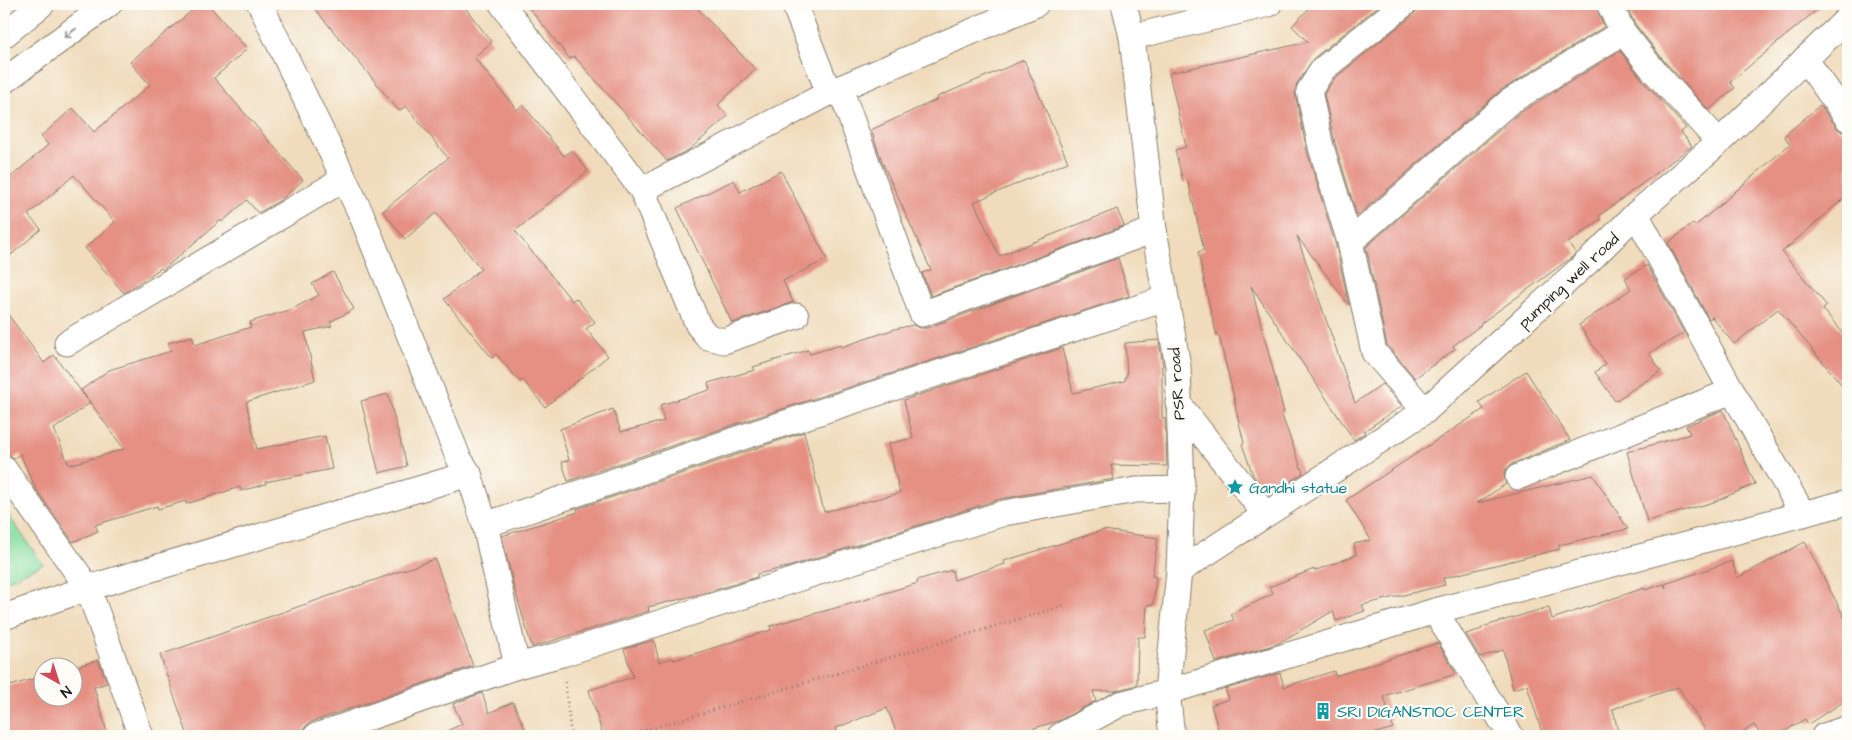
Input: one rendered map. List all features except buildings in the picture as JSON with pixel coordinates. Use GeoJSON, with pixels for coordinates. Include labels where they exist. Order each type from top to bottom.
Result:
{"type":"FeatureCollection","features":[{"type":"Feature","properties":{"kind":"street"},"geometry":{"type":"LineString","coordinates":[[4,35],[42,4]]}},
{"type":"Feature","properties":{"kind":"street"},"geometry":{"type":"LineString","coordinates":[[5,78],[109,4]]}},
{"type":"Feature","properties":{"kind":"street"},"geometry":{"type":"LineString","coordinates":[[260,4],[362,216],[458,456],[469,474],[485,525],[517,666]]}},
{"type":"Feature","properties":{"kind":"street"},"geometry":{"type":"LineString","coordinates":[[502,4],[642,190],[698,325],[708,337],[724,341],[796,316]]}},
{"type":"Feature","properties":{"kind":"street"},"geometry":{"type":"LineString","coordinates":[[794,4],[835,91],[922,314],[1154,230]]}},
{"type":"Feature","properties":{"kind":"street"},"geometry":{"type":"LineString","coordinates":[[642,190],[835,91],[1036,4]]}},
{"type":"Feature","properties":{"kind":"street","name":"PSR road"},"geometry":{"type":"LineString","coordinates":[[1124,4],[1132,37],[1154,230],[1178,366],[1182,489],[1179,571],[1167,692],[1172,736]]}},
{"type":"Feature","properties":{"kind":"street"},"geometry":{"type":"LineString","coordinates":[[1132,37],[1269,4]]}},
{"type":"Feature","properties":{"kind":"street"},"geometry":{"type":"LineString","coordinates":[[1404,4],[1324,69],[1309,91],[1322,146],[1350,242],[1374,352],[1424,411]]}},
{"type":"Feature","properties":{"kind":"street"},"geometry":{"type":"LineString","coordinates":[[1609,4],[1623,32],[1654,71],[1718,142]]}},
{"type":"Feature","properties":{"kind":"street","name":"pumping well road"},"geometry":{"type":"LineString","coordinates":[[1179,571],[1424,411],[1594,258],[1636,214],[1718,142],[1848,18]]}},
{"type":"Feature","properties":{"kind":"street"},"geometry":{"type":"LineString","coordinates":[[1350,242],[1509,102],[1623,32]]}},
{"type":"Feature","properties":{"kind":"street"},"geometry":{"type":"LineString","coordinates":[[1805,59],[1848,119]]}},
{"type":"Feature","properties":{"kind":"street"},"geometry":{"type":"LineString","coordinates":[[67,343],[344,179]]}},
{"type":"Feature","properties":{"kind":"street"},"geometry":{"type":"LineString","coordinates":[[1636,214],[1732,391],[1803,514]]}},
{"type":"Feature","properties":{"kind":"street"},"geometry":{"type":"LineString","coordinates":[[485,525],[743,437],[1165,299]]}},
{"type":"Feature","properties":{"kind":"street"},"geometry":{"type":"LineString","coordinates":[[1518,477],[1732,391]]}},
{"type":"Feature","properties":{"kind":"street"},"geometry":{"type":"LineString","coordinates":[[1178,403],[1266,514]]}},
{"type":"Feature","properties":{"kind":"street"},"geometry":{"type":"LineString","coordinates":[[4,469],[88,588],[140,736]]}},
{"type":"Feature","properties":{"kind":"street"},"geometry":{"type":"LineString","coordinates":[[4,617],[88,588],[469,474]]}},
{"type":"Feature","properties":{"kind":"street"},"geometry":{"type":"LineString","coordinates":[[316,736],[517,666],[562,654],[1004,513],[1136,490],[1182,489]]}},
{"type":"Feature","properties":{"kind":"street"},"geometry":{"type":"LineString","coordinates":[[1060,736],[1120,704],[1167,692],[1436,611],[1848,502]]}},
{"type":"Feature","properties":{"kind":"street"},"geometry":{"type":"LineString","coordinates":[[1436,611],[1511,736]]}},
{"type":"Feature","properties":{"kind":"street"},"geometry":{"type":"LineString","coordinates":[[1824,736],[1848,728]]}},
{"type":"Feature","properties":{"kind":"path"},"geometry":{"type":"LineString","coordinates":[[626,736],[1063,606]]}},
{"type":"Feature","properties":{"kind":"path"},"geometry":{"type":"LineString","coordinates":[[562,654],[571,736]]}},
{"type":"Feature","properties":{"kind":"green space"},"geometry":{"type":"Polygon","coordinates":[[[4,509],[43,564],[4,582],[4,509]]]}},
{"type":"Feature","properties":{"kind":"place","name":"Gandhi statue"},"geometry":{"type":"Point","coordinates":[1235,487]}},
{"type":"Feature","properties":{"kind":"place","name":"SRI DIGANSTIOC CENTER"},"geometry":{"type":"Point","coordinates":[1323,711]}}]}
